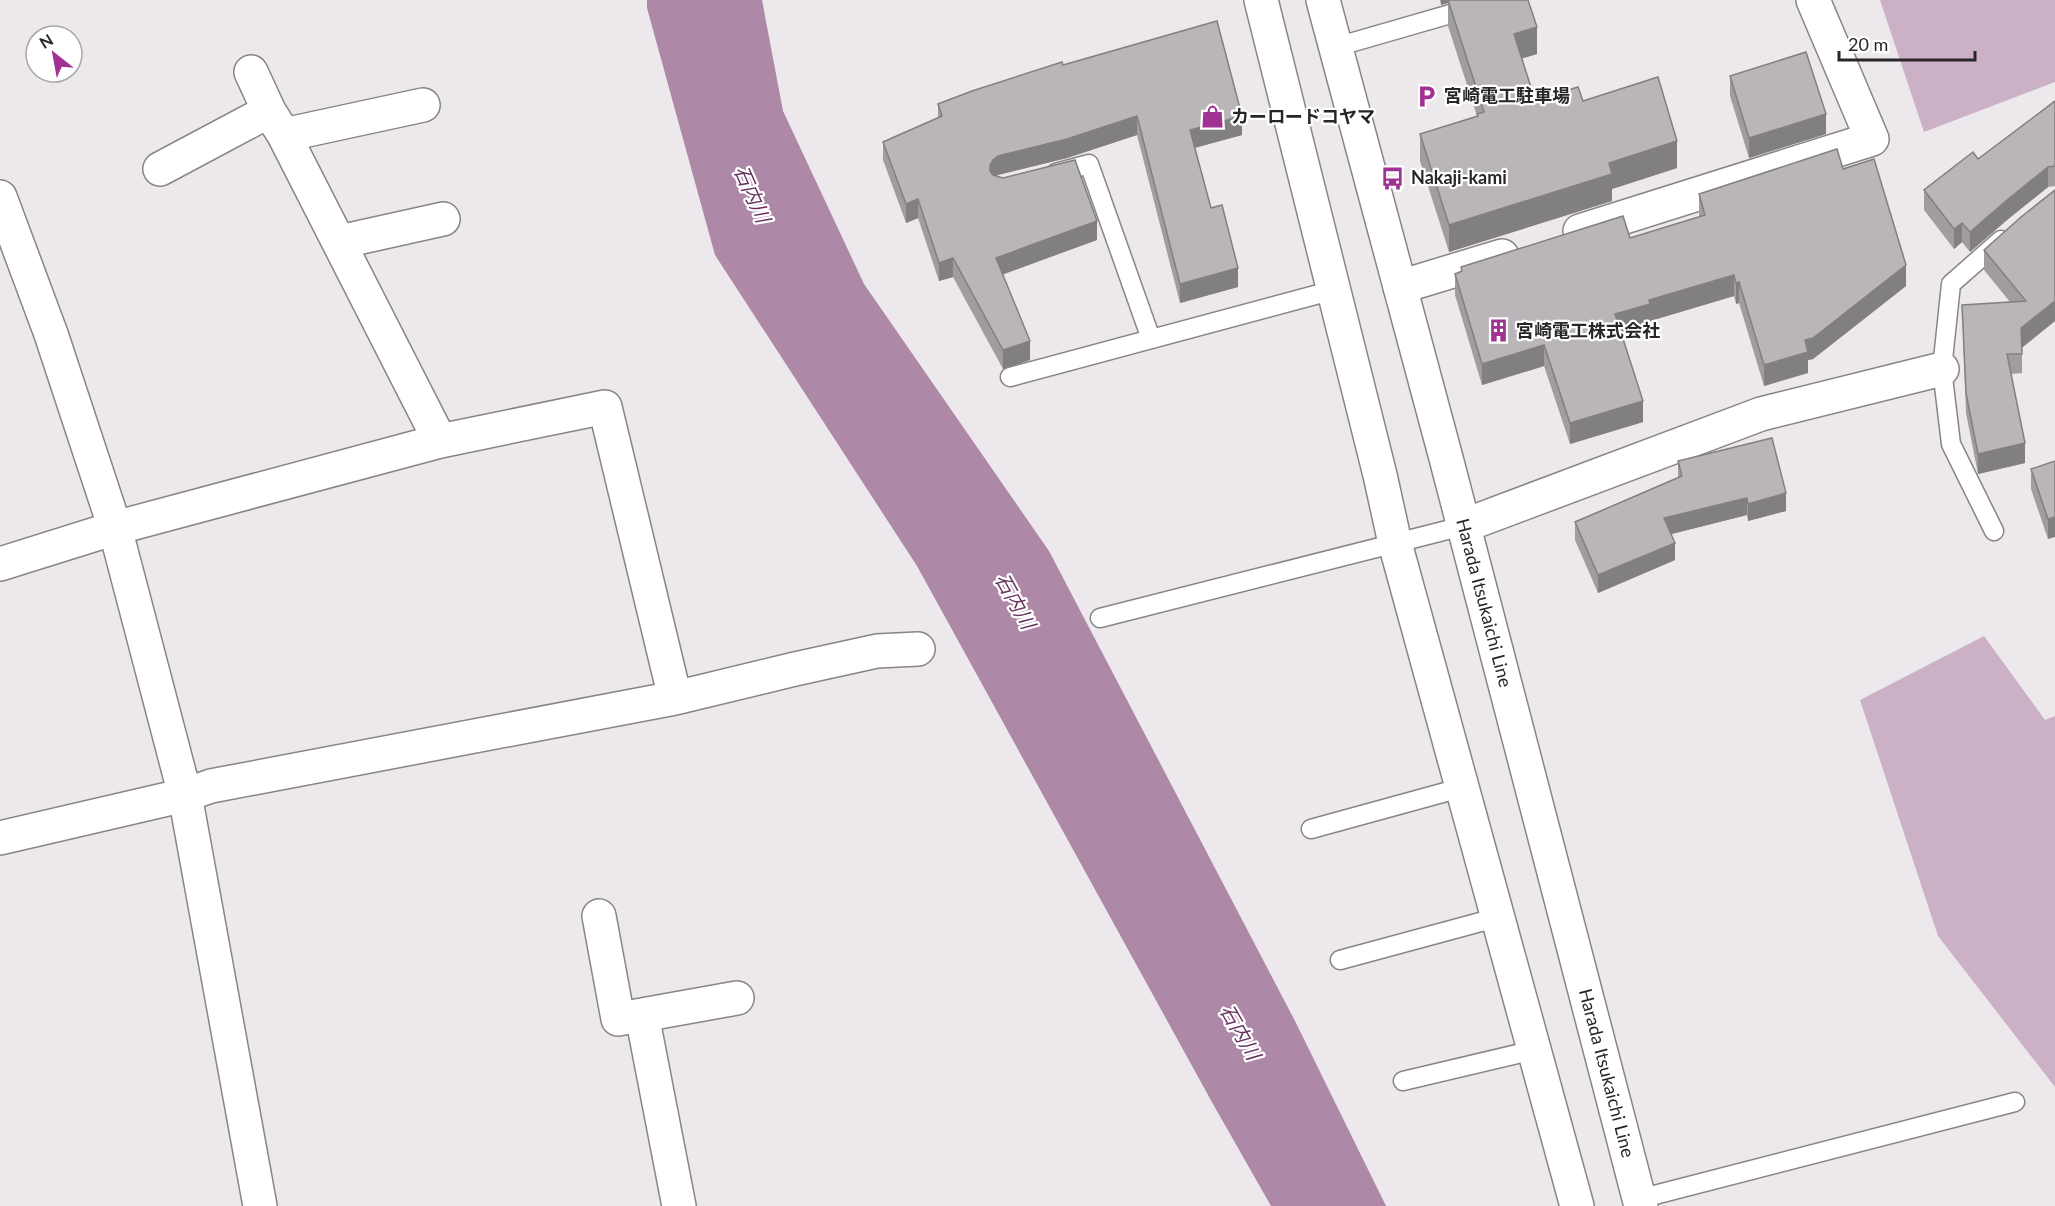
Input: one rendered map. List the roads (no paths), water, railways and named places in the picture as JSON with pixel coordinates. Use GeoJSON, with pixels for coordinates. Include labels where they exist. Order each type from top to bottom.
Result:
{"type":"FeatureCollection","features":[{"type":"Feature","properties":{"kind":"street"},"geometry":{"type":"LineString","coordinates":[[1261,0],[1395,543],[1464,787],[1576,1206]]}},
{"type":"Feature","properties":{"kind":"street","name":"Harada Itsukaichi Line"},"geometry":{"type":"LineString","coordinates":[[1323,0],[1640,1202]]}},
{"type":"Feature","properties":{"kind":"street"},"geometry":{"type":"LineString","coordinates":[[1400,287],[1872,139],[1813,0]]}},
{"type":"Feature","properties":{"kind":"street"},"geometry":{"type":"LineString","coordinates":[[251,72],[440,441]]}},
{"type":"Feature","properties":{"kind":"street"},"geometry":{"type":"LineString","coordinates":[[160,169],[276,123],[423,105]]}},
{"type":"Feature","properties":{"kind":"street"},"geometry":{"type":"LineString","coordinates":[[0,197],[51,334],[116,528],[185,795],[260,1206]]}},
{"type":"Feature","properties":{"kind":"street"},"geometry":{"type":"LineString","coordinates":[[339,242],[443,219]]}},
{"type":"Feature","properties":{"kind":"street"},"geometry":{"type":"LineString","coordinates":[[1463,526],[1761,414],[1942,369]]}},
{"type":"Feature","properties":{"kind":"street"},"geometry":{"type":"LineString","coordinates":[[0,564],[116,528],[440,441],[605,407],[675,698]]}},
{"type":"Feature","properties":{"kind":"street"},"geometry":{"type":"LineString","coordinates":[[0,838],[185,795],[211,786],[675,698],[877,651],[918,649]]}},
{"type":"Feature","properties":{"kind":"street"},"geometry":{"type":"LineString","coordinates":[[599,916],[618,1019],[737,998]]}},
{"type":"Feature","properties":{"kind":"street"},"geometry":{"type":"LineString","coordinates":[[642,1015],[679,1206]]}},
{"type":"Feature","properties":{"kind":"lane"},"geometry":{"type":"LineString","coordinates":[[1335,47],[1499,0]]}},
{"type":"Feature","properties":{"kind":"lane"},"geometry":{"type":"LineString","coordinates":[[1034,178],[1089,164],[1151,339]]}},
{"type":"Feature","properties":{"kind":"lane"},"geometry":{"type":"LineString","coordinates":[[1994,531],[1951,444],[1942,369],[1951,284],[2014,228]]}},
{"type":"Feature","properties":{"kind":"lane"},"geometry":{"type":"LineString","coordinates":[[1010,377],[1334,290]]}},
{"type":"Feature","properties":{"kind":"lane"},"geometry":{"type":"LineString","coordinates":[[1100,618],[1463,526]]}},
{"type":"Feature","properties":{"kind":"lane"},"geometry":{"type":"LineString","coordinates":[[1311,829],[1464,787]]}},
{"type":"Feature","properties":{"kind":"lane"},"geometry":{"type":"LineString","coordinates":[[1340,960],[1499,917]]}},
{"type":"Feature","properties":{"kind":"lane"},"geometry":{"type":"LineString","coordinates":[[1403,1081],[1534,1050]]}},
{"type":"Feature","properties":{"kind":"lane"},"geometry":{"type":"LineString","coordinates":[[1640,1202],[2015,1102]]}},
{"type":"Feature","properties":{"kind":"water","name":"石内川"},"geometry":{"type":"Polygon","coordinates":[[[647,0],[762,0],[783,111],[864,284],[1049,551],[1295,1021],[1386,1206],[1271,1206],[917,566],[715,255],[647,8],[647,0]]]}},
{"type":"Feature","properties":{"kind":"place","name":"宮崎電工駐車場"},"geometry":{"type":"Point","coordinates":[1426,96]}},
{"type":"Feature","properties":{"kind":"place","name":"カーロードコヤマ"},"geometry":{"type":"Point","coordinates":[1213,117]}},
{"type":"Feature","properties":{"kind":"place","name":"Nakaji-kami"},"geometry":{"type":"Point","coordinates":[1393,178]}},
{"type":"Feature","properties":{"kind":"place","name":"宮崎電工株式会社"},"geometry":{"type":"Point","coordinates":[1498,331]}}]}
